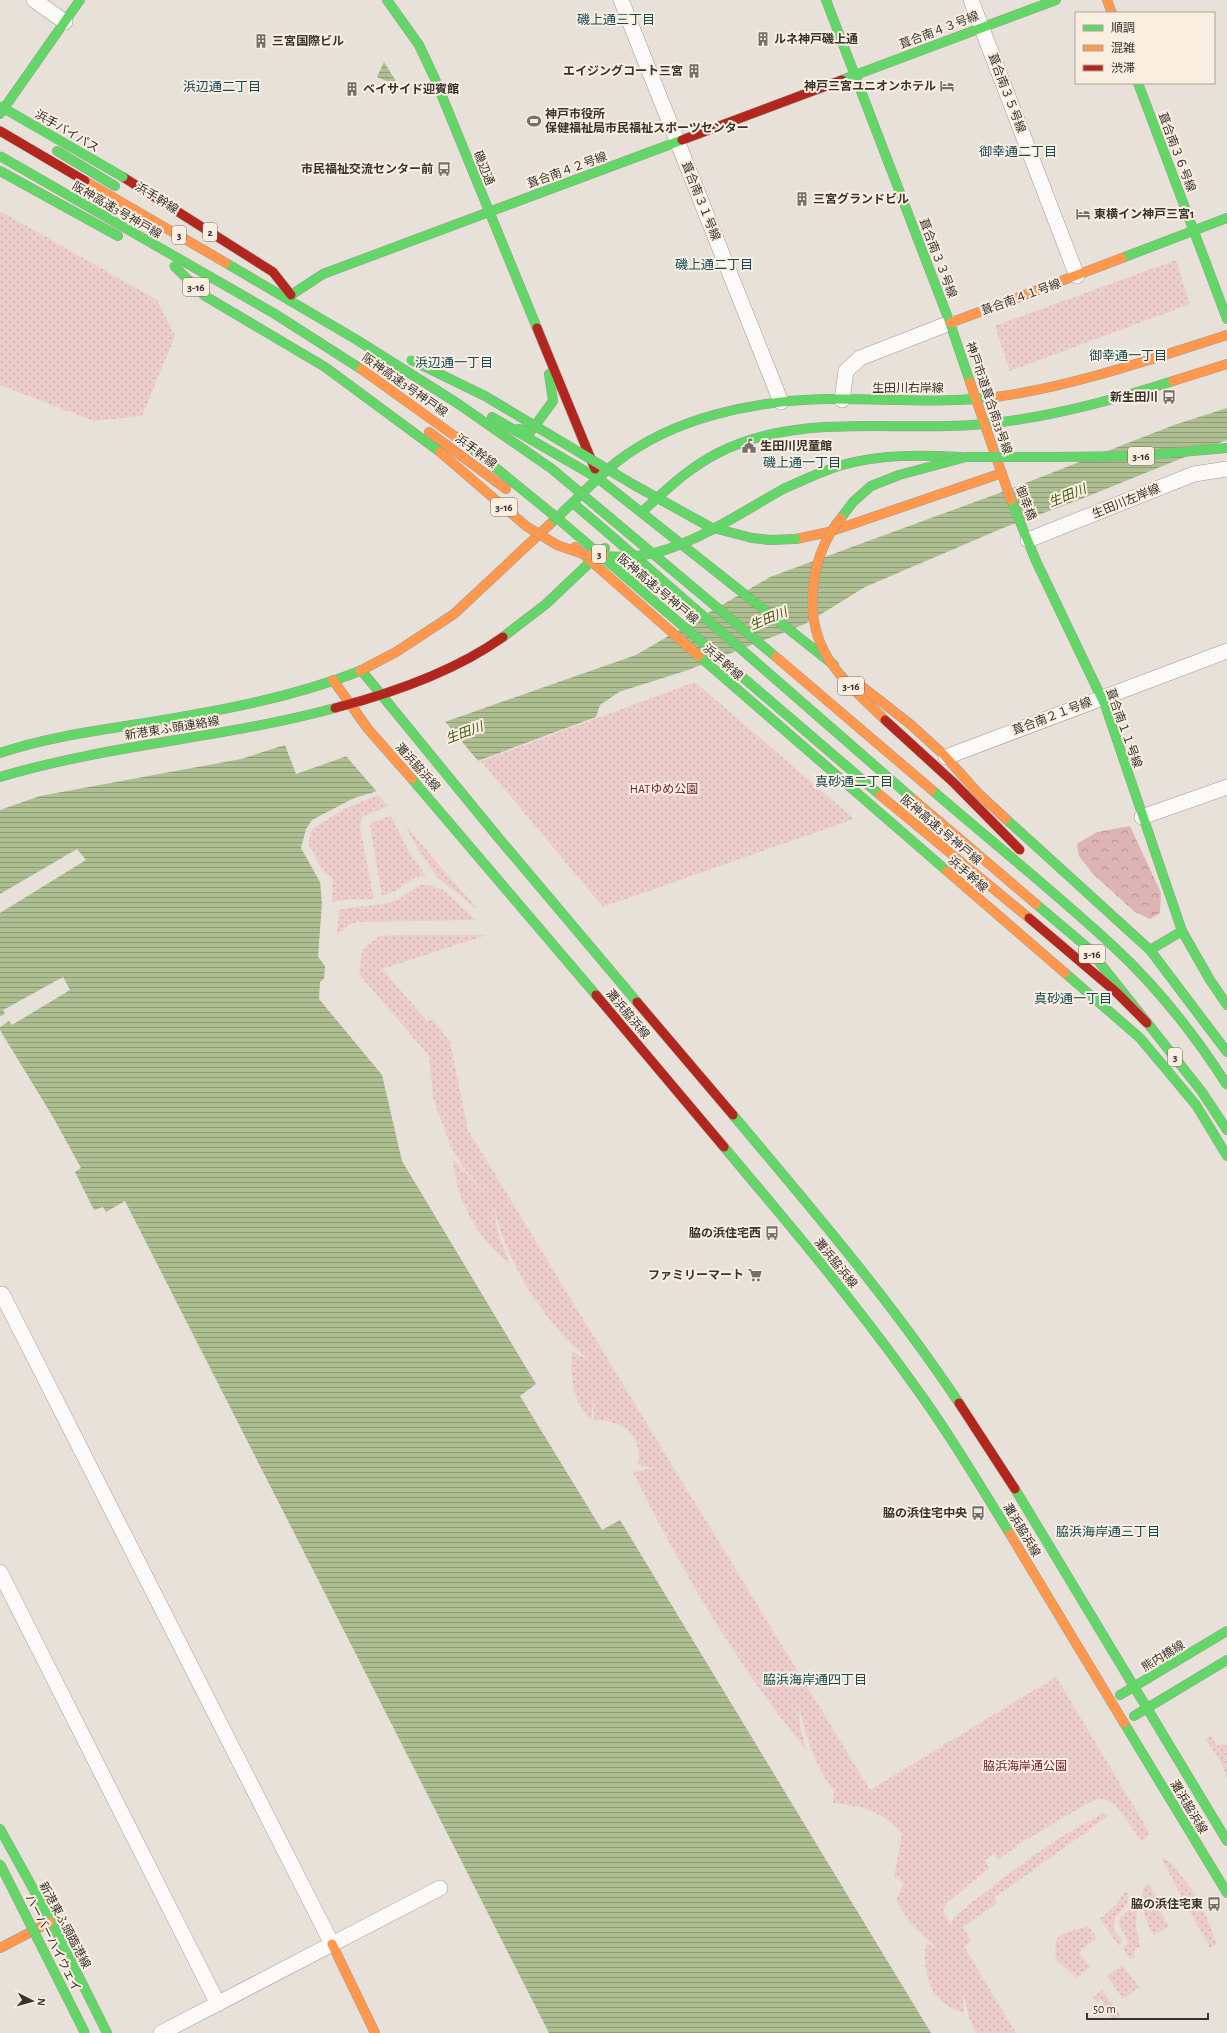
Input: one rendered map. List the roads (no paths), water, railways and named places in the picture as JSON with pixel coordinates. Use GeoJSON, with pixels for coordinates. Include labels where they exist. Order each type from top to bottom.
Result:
{"type":"FeatureCollection","features":[{"type":"Feature","properties":{"kind":"main road"},"geometry":{"type":"LineString","coordinates":[[38,139],[0,115],[80,0]]}},
{"type":"Feature","properties":{"kind":"main road","name":"磯辺通"},"geometry":{"type":"LineString","coordinates":[[387,0],[419,45],[599,479]]}},
{"type":"Feature","properties":{"kind":"main road","name":"葺合南３３号線"},"geometry":{"type":"LineString","coordinates":[[826,0],[950,323]]}},
{"type":"Feature","properties":{"kind":"main road","name":"葺合南４３号線"},"geometry":{"type":"LineString","coordinates":[[854,75],[982,26],[1056,0]]}},
{"type":"Feature","properties":{"kind":"main road"},"geometry":{"type":"LineString","coordinates":[[1107,0],[1112,12]]}},
{"type":"Feature","properties":{"kind":"main road","name":"葺合南４２号線"},"geometry":{"type":"LineString","coordinates":[[291,295],[323,274],[854,75]]}},
{"type":"Feature","properties":{"kind":"main road","name":"葺合南３６号線"},"geometry":{"type":"LineString","coordinates":[[1138,84],[1195,230],[1227,319]]}},
{"type":"Feature","properties":{"kind":"main road","name":"浜手バイパス"},"geometry":{"type":"LineString","coordinates":[[0,106],[123,177],[273,272],[291,295]]}},
{"type":"Feature","properties":{"kind":"main road","name":"阪神高速3号神戸線"},"geometry":{"type":"LineString","coordinates":[[0,131],[357,340],[457,403],[552,469],[704,594],[1114,947],[1148,982],[1183,1023],[1227,1085]]}},
{"type":"Feature","properties":{"kind":"main road","name":"浜手幹線"},"geometry":{"type":"LineString","coordinates":[[51,147],[123,191]]}},
{"type":"Feature","properties":{"kind":"main road","name":"阪神高速3号神戸線"},"geometry":{"type":"LineString","coordinates":[[0,156],[275,314],[375,378],[459,438],[573,532],[915,825],[1072,953],[1116,992],[1147,1023],[1202,1092],[1227,1130]]}},
{"type":"Feature","properties":{"kind":"main road"},"geometry":{"type":"LineString","coordinates":[[0,171],[130,242]]}},
{"type":"Feature","properties":{"kind":"main road","name":"浜手幹線"},"geometry":{"type":"LineString","coordinates":[[143,204],[400,364],[599,479],[635,518],[724,580],[910,724],[946,757],[980,795],[1150,950],[1227,1052]]}},
{"type":"Feature","properties":{"kind":"main road","name":"葺合南４１号線"},"geometry":{"type":"LineString","coordinates":[[950,323],[1227,218]]}},
{"type":"Feature","properties":{"kind":"main road","name":"3-16"},"geometry":{"type":"LineString","coordinates":[[146,241],[205,296],[325,366],[428,443],[526,526],[557,545],[586,555],[617,557],[638,556],[668,549],[704,532],[785,488],[835,468],[857,462],[931,455],[966,457],[1136,456],[1227,448]]}},
{"type":"Feature","properties":{"kind":"main road"},"geometry":{"type":"LineString","coordinates":[[164,262],[219,293]]}},
{"type":"Feature","properties":{"kind":"main road","name":"神戸市道葺合南33号線"},"geometry":{"type":"LineString","coordinates":[[950,323],[1003,477]]}},
{"type":"Feature","properties":{"kind":"main road"},"geometry":{"type":"LineString","coordinates":[[274,324],[329,356],[385,398]]}},
{"type":"Feature","properties":{"kind":"main road","name":"生田川右岸線"},"geometry":{"type":"LineString","coordinates":[[599,479],[632,451],[666,433],[702,418],[751,405],[802,400],[977,399],[1032,392],[1083,379],[1227,335]]}},
{"type":"Feature","properties":{"kind":"main road"},"geometry":{"type":"LineString","coordinates":[[357,340],[418,362],[485,396],[634,485],[710,527],[752,538],[770,540],[796,539],[829,532],[1003,477]]}},
{"type":"Feature","properties":{"kind":"main road","name":"磯辺通"},"geometry":{"type":"LineString","coordinates":[[512,429],[530,431],[553,401],[546,353]]}},
{"type":"Feature","properties":{"kind":"main road"},"geometry":{"type":"LineString","coordinates":[[349,704],[381,695],[480,652],[522,623],[591,562],[677,479],[700,463],[720,452],[748,440],[804,429],[938,428],[985,424],[1061,412],[1156,387],[1227,364]]}},
{"type":"Feature","properties":{"kind":"main road","name":"浜手幹線"},"geometry":{"type":"LineString","coordinates":[[422,426],[515,496]]}},
{"type":"Feature","properties":{"kind":"main road","name":"3-16"},"geometry":{"type":"LineString","coordinates":[[966,457],[899,475],[878,483],[871,486],[853,502],[838,521],[825,542],[815,572],[813,594],[815,624],[824,651],[852,688],[908,742],[954,783],[1028,858],[1083,920]]}},
{"type":"Feature","properties":{"kind":"main road","name":"御幸橋"},"geometry":{"type":"LineString","coordinates":[[1003,477],[1026,537]]}},
{"type":"Feature","properties":{"kind":"main road"},"geometry":{"type":"LineString","coordinates":[[333,680],[361,670],[426,634],[454,614],[599,479]]}},
{"type":"Feature","properties":{"kind":"main road"},"geometry":{"type":"LineString","coordinates":[[573,503],[615,539]]}},
{"type":"Feature","properties":{"kind":"main road","name":"浜手幹線"},"geometry":{"type":"LineString","coordinates":[[527,506],[565,537],[645,610],[1140,1038],[1196,1105],[1227,1156]]}},
{"type":"Feature","properties":{"kind":"main road","name":"葺合南１１号線"},"geometry":{"type":"LineString","coordinates":[[1026,537],[1101,698],[1182,931],[1210,980],[1227,1005]]}},
{"type":"Feature","properties":{"kind":"main road","name":"3-16"},"geometry":{"type":"LineString","coordinates":[[615,539],[923,808],[1088,948],[1147,1023]]}},
{"type":"Feature","properties":{"kind":"main road","name":"灘浜脇浜線"},"geometry":{"type":"LineString","coordinates":[[361,670],[448,778],[821,1220],[898,1317],[963,1409],[1036,1524],[1227,1841]]}},
{"type":"Feature","properties":{"kind":"main road","name":"灘浜脇浜線"},"geometry":{"type":"LineString","coordinates":[[333,680],[349,704],[375,737],[744,1170],[848,1298],[912,1382],[980,1485],[1227,1893]]}},
{"type":"Feature","properties":{"kind":"main road","name":"新港東ふ頭連絡線"},"geometry":{"type":"LineString","coordinates":[[0,753],[57,738],[218,710],[303,691],[333,680]]}},
{"type":"Feature","properties":{"kind":"main road","name":"新港東ふ頭連絡線"},"geometry":{"type":"LineString","coordinates":[[0,777],[31,767],[88,753],[214,734],[349,704]]}},
{"type":"Feature","properties":{"kind":"main road"},"geometry":{"type":"LineString","coordinates":[[1150,950],[1182,931]]}},
{"type":"Feature","properties":{"kind":"main road","name":"熊内橋線"},"geometry":{"type":"LineString","coordinates":[[1111,1701],[1227,1631]]}},
{"type":"Feature","properties":{"kind":"main road"},"geometry":{"type":"LineString","coordinates":[[1124,1722],[1227,1660]]}},
{"type":"Feature","properties":{"kind":"main road","name":"新港東ふ頭臨港線"},"geometry":{"type":"LineString","coordinates":[[0,1829],[51,1921],[107,2033]]}},
{"type":"Feature","properties":{"kind":"main road","name":"ハーバーハイウェイ"},"geometry":{"type":"LineString","coordinates":[[0,1864],[84,2033]]}},
{"type":"Feature","properties":{"kind":"main road","name":"ハーバーハイウェイ"},"geometry":{"type":"LineString","coordinates":[[0,1883],[75,2033]]}},
{"type":"Feature","properties":{"kind":"main road"},"geometry":{"type":"LineString","coordinates":[[0,1948],[51,1921]]}},
{"type":"Feature","properties":{"kind":"main road"},"geometry":{"type":"LineString","coordinates":[[332,1944],[375,2033]]}},
{"type":"Feature","properties":{"kind":"street"},"geometry":{"type":"LineString","coordinates":[[34,0],[65,22]]}},
{"type":"Feature","properties":{"kind":"street","name":"葺合南３１号線"},"geometry":{"type":"LineString","coordinates":[[621,0],[781,402]]}},
{"type":"Feature","properties":{"kind":"street","name":"葺合南３５号線"},"geometry":{"type":"LineString","coordinates":[[971,0],[1077,276]]}},
{"type":"Feature","properties":{"kind":"street","name":"葺合南４１号線"},"geometry":{"type":"LineString","coordinates":[[842,400],[846,371],[860,358],[950,323]]}},
{"type":"Feature","properties":{"kind":"street","name":"生田川左岸線"},"geometry":{"type":"LineString","coordinates":[[1026,537],[1194,474],[1227,468]]}},
{"type":"Feature","properties":{"kind":"street","name":"葺合南２１号線"},"geometry":{"type":"LineString","coordinates":[[946,757],[1227,652]]}},
{"type":"Feature","properties":{"kind":"street"},"geometry":{"type":"LineString","coordinates":[[1142,817],[1227,788]]}},
{"type":"Feature","properties":{"kind":"street"},"geometry":{"type":"LineString","coordinates":[[0,1295],[2,1294],[332,1944]]}},
{"type":"Feature","properties":{"kind":"street"},"geometry":{"type":"LineString","coordinates":[[0,1572],[218,2004]]}},
{"type":"Feature","properties":{"kind":"street"},"geometry":{"type":"LineString","coordinates":[[161,2033],[440,1888]]}},
{"type":"Feature","properties":{"kind":"water"},"geometry":{"type":"Polygon","coordinates":[[[384,62],[399,86],[377,77],[384,62]]]}},
{"type":"Feature","properties":{"kind":"water","name":"生田川"},"geometry":{"type":"Polygon","coordinates":[[[1227,408],[1227,440],[1081,499],[1003,528],[865,587],[805,624],[688,670],[619,692],[600,705],[596,717],[480,760],[354,798],[312,820],[306,829],[301,848],[320,882],[322,903],[318,957],[325,966],[324,979],[320,982],[319,999],[382,1075],[402,1161],[536,1384],[520,1396],[602,1530],[620,1520],[931,2033],[549,2033],[125,1201],[106,1212],[103,1207],[94,1210],[75,1172],[81,1168],[53,1117],[0,1030],[0,1027],[9,1021],[12,1025],[70,990],[63,977],[3,1010],[5,1014],[0,1016],[0,913],[86,860],[77,849],[0,894],[0,810],[40,796],[241,759],[285,745],[296,774],[636,655],[770,577],[1013,488],[1174,425],[1227,408]]]}},
{"type":"Feature","properties":{"kind":"place","name":"ルネ神戸磯上通"},"geometry":{"type":"Point","coordinates":[763,39]}},
{"type":"Feature","properties":{"kind":"place","name":"三宮国際ビル"},"geometry":{"type":"Point","coordinates":[261,41]}},
{"type":"Feature","properties":{"kind":"place","name":"エイジングコート三宮"},"geometry":{"type":"Point","coordinates":[694,71]}},
{"type":"Feature","properties":{"kind":"place","name":"神戸三宮ユニオンホテル"},"geometry":{"type":"Point","coordinates":[947,86]}},
{"type":"Feature","properties":{"kind":"place","name":"ベイサイド迎賓館"},"geometry":{"type":"Point","coordinates":[352,89]}},
{"type":"Feature","properties":{"kind":"place","name":"神戸市役所 保健福祉局市民福祉スポーツセンター"},"geometry":{"type":"Point","coordinates":[534,121]}},
{"type":"Feature","properties":{"kind":"place","name":"市民福祉交流センター前"},"geometry":{"type":"Point","coordinates":[444,169]}},
{"type":"Feature","properties":{"kind":"place","name":"三宮グランドビル"},"geometry":{"type":"Point","coordinates":[802,199]}},
{"type":"Feature","properties":{"kind":"place","name":"東横イン神戸三宮1"},"geometry":{"type":"Point","coordinates":[1083,214]}},
{"type":"Feature","properties":{"kind":"place","name":"新生田川"},"geometry":{"type":"Point","coordinates":[1169,397]}},
{"type":"Feature","properties":{"kind":"place","name":"生田川児童館"},"geometry":{"type":"Point","coordinates":[749,446]}},
{"type":"Feature","properties":{"kind":"place","name":"脇の浜住宅西"},"geometry":{"type":"Point","coordinates":[772,1233]}},
{"type":"Feature","properties":{"kind":"place","name":"ファミリーマート"},"geometry":{"type":"Point","coordinates":[755,1275]}},
{"type":"Feature","properties":{"kind":"place","name":"脇の浜住宅中央"},"geometry":{"type":"Point","coordinates":[978,1513]}},
{"type":"Feature","properties":{"kind":"place","name":"脇の浜住宅東"},"geometry":{"type":"Point","coordinates":[1214,1904]}},
{"type":"Feature","properties":{"kind":"district","name":"磯上通三丁目"},"geometry":{"type":"Point","coordinates":[616,19]}},
{"type":"Feature","properties":{"kind":"district","name":"浜辺通二丁目"},"geometry":{"type":"Point","coordinates":[222,86]}},
{"type":"Feature","properties":{"kind":"district","name":"御幸通二丁目"},"geometry":{"type":"Point","coordinates":[1018,151]}},
{"type":"Feature","properties":{"kind":"district","name":"磯上通二丁目"},"geometry":{"type":"Point","coordinates":[714,264]}},
{"type":"Feature","properties":{"kind":"district","name":"御幸通一丁目"},"geometry":{"type":"Point","coordinates":[1128,355]}},
{"type":"Feature","properties":{"kind":"district","name":"浜辺通一丁目"},"geometry":{"type":"Point","coordinates":[454,362]}},
{"type":"Feature","properties":{"kind":"district","name":"磯上通一丁目"},"geometry":{"type":"Point","coordinates":[802,462]}},
{"type":"Feature","properties":{"kind":"district","name":"真砂通二丁目"},"geometry":{"type":"Point","coordinates":[854,781]}},
{"type":"Feature","properties":{"kind":"district","name":"真砂通一丁目"},"geometry":{"type":"Point","coordinates":[1073,998]}},
{"type":"Feature","properties":{"kind":"district","name":"脇浜海岸通三丁目"},"geometry":{"type":"Point","coordinates":[1108,1531]}},
{"type":"Feature","properties":{"kind":"district","name":"脇浜海岸通四丁目"},"geometry":{"type":"Point","coordinates":[815,1679]}},
{"type":"Feature","properties":{"kind":"park label","name":"HATゆめ公園"},"geometry":{"type":"Point","coordinates":[664,789]}},
{"type":"Feature","properties":{"kind":"park label","name":"脇浜海岸通公園"},"geometry":{"type":"Point","coordinates":[1025,1766]}}]}
